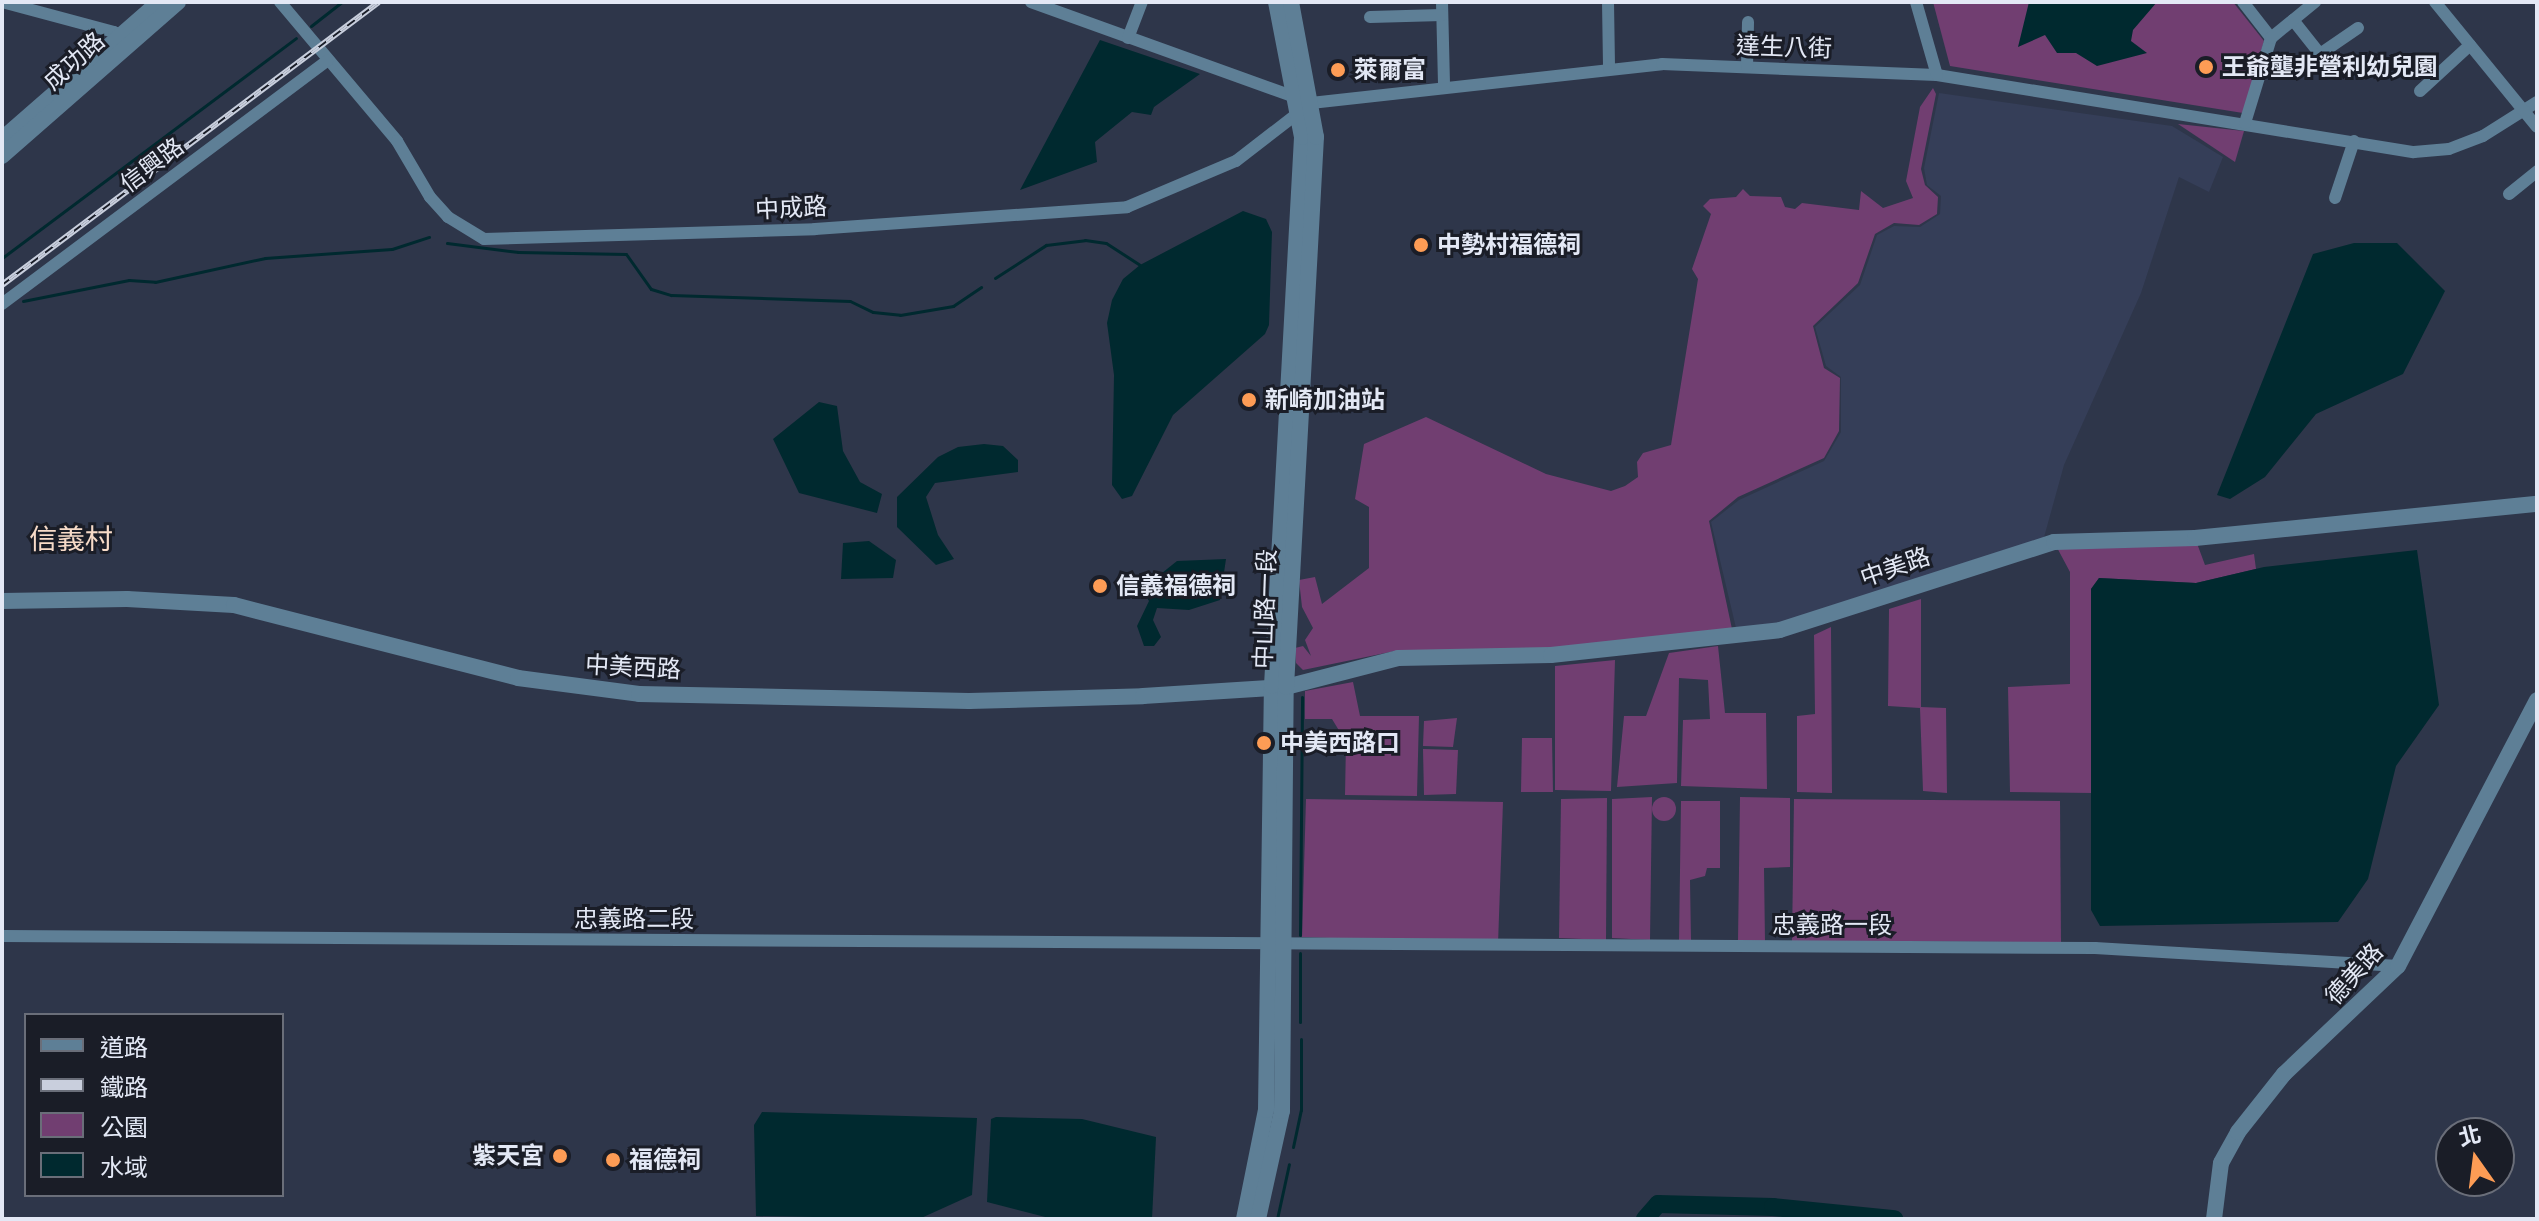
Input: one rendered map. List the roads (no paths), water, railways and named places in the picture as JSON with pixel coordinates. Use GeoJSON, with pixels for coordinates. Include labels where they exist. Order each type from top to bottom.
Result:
{"type":"FeatureCollection","features":[{"type":"Feature","properties":{"kind":"street"},"geometry":{"type":"LineString","coordinates":[[2,2],[123,41]]}},
{"type":"Feature","properties":{"kind":"street","name":"成功路"},"geometry":{"type":"LineString","coordinates":[[2,156],[123,41],[159,2]]}},
{"type":"Feature","properties":{"kind":"street","name":"成功路"},"geometry":{"type":"LineString","coordinates":[[2,139],[123,41],[178,2]]}},
{"type":"Feature","properties":{"kind":"street","name":"中成路"},"geometry":{"type":"LineString","coordinates":[[280,2],[397,141],[448,217],[484,239],[506,241],[815,229],[1127,207],[1236,161],[1302,105]]}},
{"type":"Feature","properties":{"kind":"street","name":"達生八街"},"geometry":{"type":"LineString","coordinates":[[1031,2],[1302,105],[1444,86],[1662,64],[1937,75],[2414,152],[2449,149],[2483,136],[2537,102]]}},
{"type":"Feature","properties":{"kind":"street"},"geometry":{"type":"LineString","coordinates":[[1128,38],[1142,2]]}},
{"type":"Feature","properties":{"kind":"street","name":"中山路一段"},"geometry":{"type":"LineString","coordinates":[[1244,1219],[1266,1110],[1287,526],[1316,137],[1302,105],[1276,2]]}},
{"type":"Feature","properties":{"kind":"street","name":"中山路一段"},"geometry":{"type":"LineString","coordinates":[[1291,2],[1302,105]]}},
{"type":"Feature","properties":{"kind":"street"},"geometry":{"type":"LineString","coordinates":[[1608,2],[1609,69]]}},
{"type":"Feature","properties":{"kind":"street"},"geometry":{"type":"LineString","coordinates":[[1916,2],[1937,75]]}},
{"type":"Feature","properties":{"kind":"street"},"geometry":{"type":"LineString","coordinates":[[2243,2],[2271,38]]}},
{"type":"Feature","properties":{"kind":"street"},"geometry":{"type":"LineString","coordinates":[[2245,123],[2271,38],[2315,2]]}},
{"type":"Feature","properties":{"kind":"street"},"geometry":{"type":"LineString","coordinates":[[2435,2],[2537,127]]}},
{"type":"Feature","properties":{"kind":"street"},"geometry":{"type":"LineString","coordinates":[[1370,17],[1442,8],[1444,86]]}},
{"type":"Feature","properties":{"kind":"street"},"geometry":{"type":"LineString","coordinates":[[2293,20],[2320,54],[2358,28]]}},
{"type":"Feature","properties":{"kind":"street"},"geometry":{"type":"LineString","coordinates":[[1747,67],[1748,22]]}},
{"type":"Feature","properties":{"kind":"street"},"geometry":{"type":"LineString","coordinates":[[2420,91],[2470,45]]}},
{"type":"Feature","properties":{"kind":"street","name":"信興路"},"geometry":{"type":"LineString","coordinates":[[2,304],[327,61]]}},
{"type":"Feature","properties":{"kind":"street"},"geometry":{"type":"LineString","coordinates":[[2335,198],[2354,141]]}},
{"type":"Feature","properties":{"kind":"street"},"geometry":{"type":"LineString","coordinates":[[2509,194],[2537,171]]}},
{"type":"Feature","properties":{"kind":"street","name":"中美路"},"geometry":{"type":"LineString","coordinates":[[1279,687],[1398,658],[1551,655],[1780,630],[2054,542],[2195,538],[2537,504]]}},
{"type":"Feature","properties":{"kind":"street","name":"中美西路"},"geometry":{"type":"LineString","coordinates":[[2,601],[127,599],[234,605],[518,678],[639,694],[969,701],[1279,687]]}},
{"type":"Feature","properties":{"kind":"street","name":"德美路"},"geometry":{"type":"LineString","coordinates":[[2214,1219],[2221,1163],[2238,1132],[2284,1074],[2398,966],[2537,700]]}},
{"type":"Feature","properties":{"kind":"street","name":"忠義路二段"},"geometry":{"type":"LineString","coordinates":[[2,936],[1274,944]]}},
{"type":"Feature","properties":{"kind":"street","name":"中山路一段"},"geometry":{"type":"LineString","coordinates":[[1258,1219],[1282,1111],[1274,944]]}},
{"type":"Feature","properties":{"kind":"street","name":"忠義路一段"},"geometry":{"type":"LineString","coordinates":[[1274,944],[2095,948],[2398,966]]}},
{"type":"Feature","properties":{"kind":"water"},"geometry":{"type":"Polygon","coordinates":[[[2029,2],[2157,2],[2133,30],[2131,41],[2147,53],[2097,66],[2076,53],[2057,53],[2045,35],[2018,47],[2029,2]]]}},
{"type":"Feature","properties":{"kind":"water"},"geometry":{"type":"Polygon","coordinates":[[[1100,40],[1200,74],[1154,107],[1151,115],[1132,112],[1095,142],[1097,162],[1020,190],[1100,40]]]}},
{"type":"Feature","properties":{"kind":"water"},"geometry":{"type":"Polygon","coordinates":[[[1243,211],[1266,219],[1272,232],[1269,325],[1265,334],[1173,415],[1132,496],[1122,499],[1112,485],[1114,375],[1107,323],[1112,300],[1123,279],[1140,265],[1243,211]]]}},
{"type":"Feature","properties":{"kind":"water"},"geometry":{"type":"Polygon","coordinates":[[[2354,243],[2397,243],[2445,291],[2403,374],[2316,414],[2265,477],[2230,499],[2217,495],[2313,254],[2354,243]]]}},
{"type":"Feature","properties":{"kind":"water"},"geometry":{"type":"Polygon","coordinates":[[[819,402],[837,406],[843,451],[860,482],[882,494],[877,513],[799,493],[773,439],[819,402]]]}},
{"type":"Feature","properties":{"kind":"water"},"geometry":{"type":"Polygon","coordinates":[[[984,444],[1003,446],[1018,460],[1018,472],[935,483],[926,497],[938,535],[954,559],[936,565],[897,527],[897,497],[938,457],[958,447],[984,444]]]}},
{"type":"Feature","properties":{"kind":"water"},"geometry":{"type":"Polygon","coordinates":[[[869,541],[896,560],[893,578],[841,579],[843,543],[869,541]]]}},
{"type":"Feature","properties":{"kind":"water"},"geometry":{"type":"Polygon","coordinates":[[[2417,550],[2439,705],[2396,766],[2368,879],[2338,922],[2100,926],[2091,910],[2091,589],[2099,578],[2196,583],[2264,567],[2417,550]]]}},
{"type":"Feature","properties":{"kind":"water"},"geometry":{"type":"Polygon","coordinates":[[[1226,559],[1220,600],[1189,610],[1157,608],[1153,620],[1161,637],[1154,646],[1144,646],[1137,626],[1149,601],[1142,589],[1177,561],[1226,559]]]}},
{"type":"Feature","properties":{"kind":"water"},"geometry":{"type":"Polygon","coordinates":[[[762,1112],[977,1118],[972,1195],[919,1219],[756,1216],[754,1125],[762,1112]]]}},
{"type":"Feature","properties":{"kind":"water"},"geometry":{"type":"Polygon","coordinates":[[[991,1119],[1082,1119],[1156,1137],[1152,1219],[1053,1219],[987,1202],[991,1119]]]}},
{"type":"Feature","properties":{"kind":"waterway"},"geometry":{"type":"LineString","coordinates":[[311,26],[342,2]]}},
{"type":"Feature","properties":{"kind":"waterway"},"geometry":{"type":"LineString","coordinates":[[2,258],[296,38]]}},
{"type":"Feature","properties":{"kind":"waterway"},"geometry":{"type":"LineString","coordinates":[[23,301],[129,280],[155,282],[265,258],[392,249],[429,237]]}},
{"type":"Feature","properties":{"kind":"waterway"},"geometry":{"type":"LineString","coordinates":[[995,278],[1046,245],[1085,240],[1106,243],[1140,265]]}},
{"type":"Feature","properties":{"kind":"waterway"},"geometry":{"type":"LineString","coordinates":[[447,243],[518,252],[626,254],[651,289],[671,295],[850,301],[873,312],[900,315],[953,306],[981,287]]}},
{"type":"Feature","properties":{"kind":"waterway"},"geometry":{"type":"LineString","coordinates":[[1300,935],[1302,697]]}},
{"type":"Feature","properties":{"kind":"waterway"},"geometry":{"type":"LineString","coordinates":[[1300,953],[1300,1022]]}},
{"type":"Feature","properties":{"kind":"waterway"},"geometry":{"type":"LineString","coordinates":[[1293,1147],[1301,1110],[1301,1039]]}},
{"type":"Feature","properties":{"kind":"waterway"},"geometry":{"type":"LineString","coordinates":[[1277,1219],[1289,1164]]}},
{"type":"Feature","properties":{"kind":"waterway"},"geometry":{"type":"LineString","coordinates":[[1645,1219],[1658,1204],[1773,1207],[1894,1219]]}},
{"type":"Feature","properties":{"kind":"railway"},"geometry":{"type":"LineString","coordinates":[[2,285],[379,2]]}},
{"type":"Feature","properties":{"kind":"place","name":"王爺壟非營利幼兒園"},"geometry":{"type":"Point","coordinates":[2206,67]}},
{"type":"Feature","properties":{"kind":"place","name":"萊爾富"},"geometry":{"type":"Point","coordinates":[1338,70]}},
{"type":"Feature","properties":{"kind":"place","name":"中勢村福德祠"},"geometry":{"type":"Point","coordinates":[1421,245]}},
{"type":"Feature","properties":{"kind":"place","name":"新崎加油站"},"geometry":{"type":"Point","coordinates":[1249,400]}},
{"type":"Feature","properties":{"kind":"place","name":"信義福德祠"},"geometry":{"type":"Point","coordinates":[1100,586]}},
{"type":"Feature","properties":{"kind":"place","name":"中美西路口"},"geometry":{"type":"Point","coordinates":[1264,743]}},
{"type":"Feature","properties":{"kind":"place","name":"紫天宮"},"geometry":{"type":"Point","coordinates":[560,1156]}},
{"type":"Feature","properties":{"kind":"place","name":"福德祠"},"geometry":{"type":"Point","coordinates":[613,1160]}},
{"type":"Feature","properties":{"kind":"district","name":"信義村"},"geometry":{"type":"Point","coordinates":[71,539]}}]}
